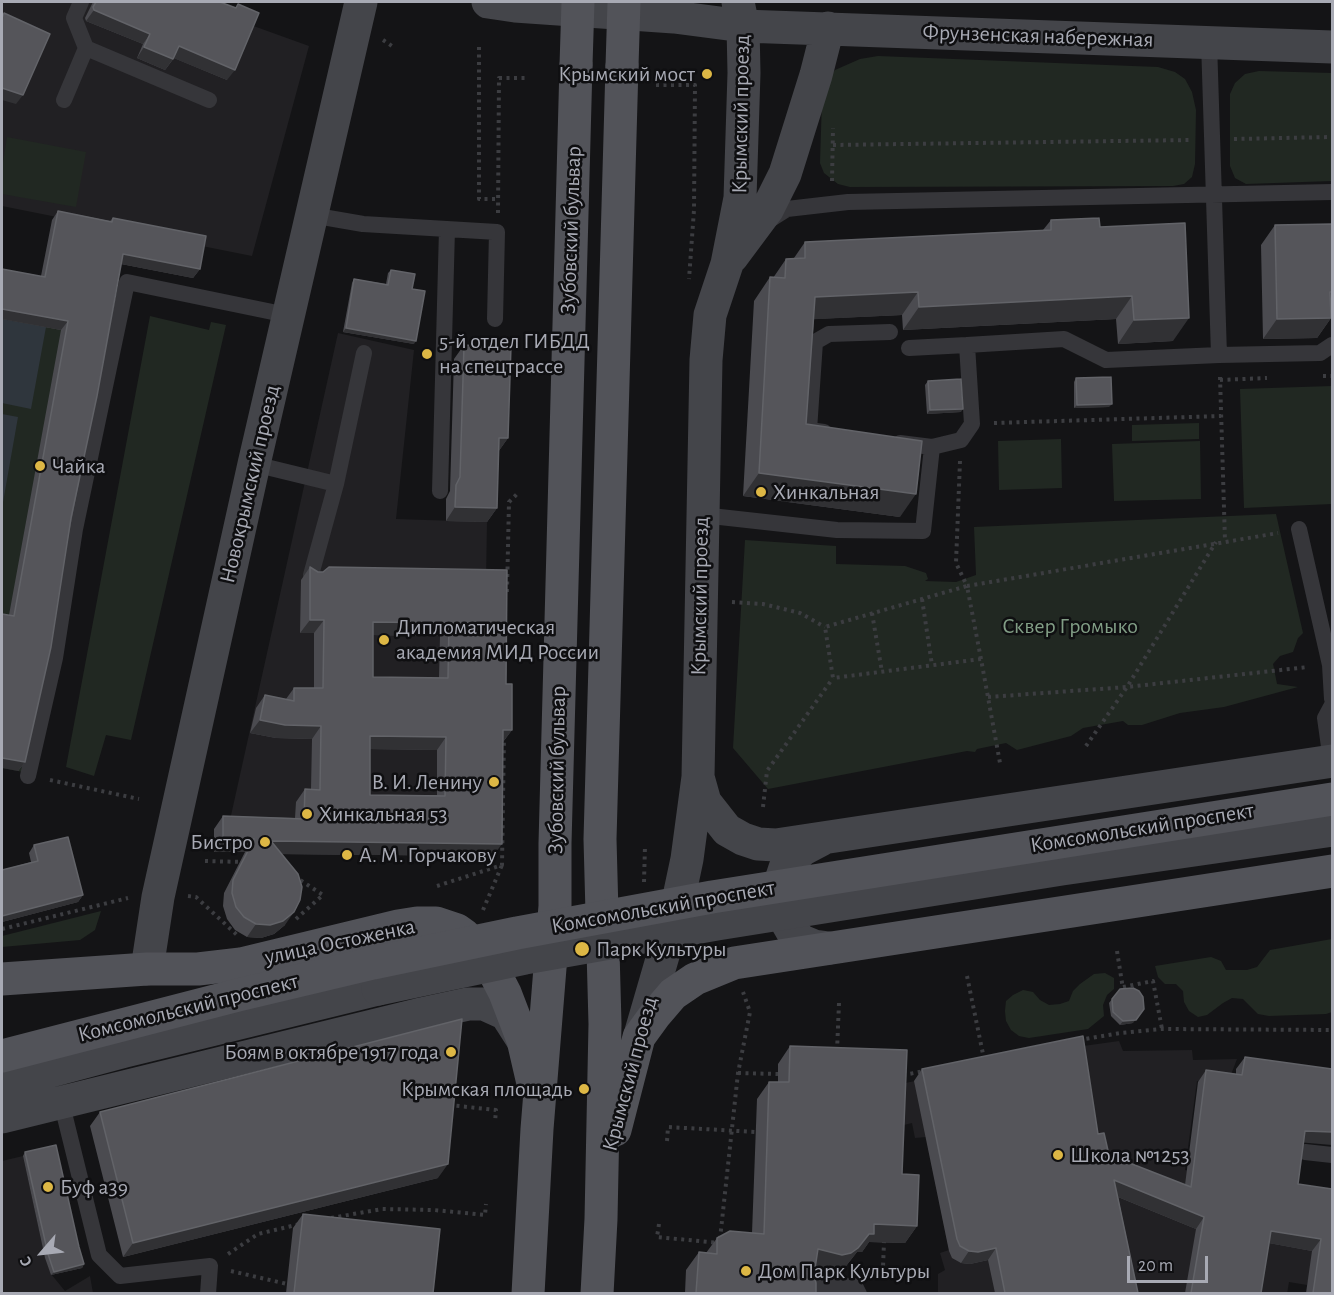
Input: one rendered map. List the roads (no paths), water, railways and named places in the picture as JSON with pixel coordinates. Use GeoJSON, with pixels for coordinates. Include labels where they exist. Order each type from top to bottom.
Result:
{"type":"FeatureCollection","features":[{"type":"Feature","properties":{"kind":"main road","name":"Новокрымский проезд"},"geometry":{"type":"LineString","coordinates":[[147,969],[158,897],[287,315],[361,2]]}},
{"type":"Feature","properties":{"kind":"main road","name":"Фрунзенская набережная"},"geometry":{"type":"LineString","coordinates":[[488,2],[515,6],[674,17],[741,14],[828,28],[1332,47]]}},
{"type":"Feature","properties":{"kind":"main road","name":"Зубовский бульвар"},"geometry":{"type":"LineString","coordinates":[[528,1293],[537,1129],[555,906],[555,819],[578,2]]}},
{"type":"Feature","properties":{"kind":"main road","name":"Зубовский бульвар"},"geometry":{"type":"LineString","coordinates":[[597,1293],[605,1024],[600,839],[624,2]]}},
{"type":"Feature","properties":{"kind":"main road","name":"Крымский проезд"},"geometry":{"type":"LineString","coordinates":[[601,1184],[639,1037],[676,911],[687,859],[698,777],[706,360],[713,306],[727,264],[740,198],[744,73],[741,14]]}},
{"type":"Feature","properties":{"kind":"main road"},"geometry":{"type":"LineString","coordinates":[[727,264],[767,210],[784,174],[816,75],[828,28]]}},
{"type":"Feature","properties":{"kind":"main road"},"geometry":{"type":"LineString","coordinates":[[698,777],[705,802],[727,830],[758,844],[776,845],[1332,761]]}},
{"type":"Feature","properties":{"kind":"main road","name":"Комсомольский проспект"},"geometry":{"type":"LineString","coordinates":[[2,1056],[373,963],[517,933],[723,895],[1332,799]]}},
{"type":"Feature","properties":{"kind":"main road","name":"Комсомольский проспект"},"geometry":{"type":"LineString","coordinates":[[2,1084],[247,1020],[525,958],[717,924],[1051,870],[1332,830]]}},
{"type":"Feature","properties":{"kind":"main road"},"geometry":{"type":"LineString","coordinates":[[822,839],[802,850],[785,868],[780,883],[780,901],[785,919],[793,933],[802,941],[814,946],[829,948]]}},
{"type":"Feature","properties":{"kind":"main road"},"geometry":{"type":"LineString","coordinates":[[639,1037],[673,994],[695,979],[734,963],[1332,871]]}},
{"type":"Feature","properties":{"kind":"main road","name":"улица Остоженка"},"geometry":{"type":"LineString","coordinates":[[2,979],[147,969],[198,969],[241,964],[398,926],[436,923],[457,930],[487,958],[505,993],[523,1040],[532,1079],[537,1129]]}},
{"type":"Feature","properties":{"kind":"main road"},"geometry":{"type":"LineString","coordinates":[[2,1117],[468,1004],[484,1004],[506,1014],[523,1040]]}},
{"type":"Feature","properties":{"kind":"lane"},"geometry":{"type":"LineString","coordinates":[[64,100],[86,48],[74,18],[81,2]]}},
{"type":"Feature","properties":{"kind":"lane"},"geometry":{"type":"LineString","coordinates":[[1209,42],[1219,355]]}},
{"type":"Feature","properties":{"kind":"lane"},"geometry":{"type":"LineString","coordinates":[[86,48],[209,100]]}},
{"type":"Feature","properties":{"kind":"lane"},"geometry":{"type":"LineString","coordinates":[[752,231],[787,209],[848,202],[1332,192]]}},
{"type":"Feature","properties":{"kind":"lane"},"geometry":{"type":"LineString","coordinates":[[311,215],[363,224],[502,232],[495,319]]}},
{"type":"Feature","properties":{"kind":"lane"},"geometry":{"type":"LineString","coordinates":[[440,491],[447,229]]}},
{"type":"Feature","properties":{"kind":"lane"},"geometry":{"type":"LineString","coordinates":[[28,776],[55,658],[75,529],[127,282],[287,315]]}},
{"type":"Feature","properties":{"kind":"lane"},"geometry":{"type":"LineString","coordinates":[[843,435],[809,430],[816,342],[829,334],[890,332]]}},
{"type":"Feature","properties":{"kind":"lane"},"geometry":{"type":"LineString","coordinates":[[909,348],[1064,339],[1106,360],[1320,353],[1332,345]]}},
{"type":"Feature","properties":{"kind":"lane"},"geometry":{"type":"LineString","coordinates":[[888,441],[932,447],[961,440],[972,424],[967,345]]}},
{"type":"Feature","properties":{"kind":"lane"},"geometry":{"type":"LineString","coordinates":[[311,575],[336,484],[364,353]]}},
{"type":"Feature","properties":{"kind":"lane"},"geometry":{"type":"LineString","coordinates":[[702,515],[837,530],[923,531],[932,447]]}},
{"type":"Feature","properties":{"kind":"lane"},"geometry":{"type":"LineString","coordinates":[[254,465],[336,484]]}},
{"type":"Feature","properties":{"kind":"lane"},"geometry":{"type":"LineString","coordinates":[[1299,530],[1330,665],[1332,699]]}},
{"type":"Feature","properties":{"kind":"lane"},"geometry":{"type":"LineString","coordinates":[[1332,705],[1325,718],[1332,761]]}},
{"type":"Feature","properties":{"kind":"lane"},"geometry":{"type":"LineString","coordinates":[[61,1101],[99,1255],[120,1276],[210,1266],[208,1293]]}},
{"type":"Feature","properties":{"kind":"lane"},"geometry":{"type":"LineString","coordinates":[[1305,1152],[1332,1155]]}},
{"type":"Feature","properties":{"kind":"lane"},"geometry":{"type":"LineString","coordinates":[[812,1293],[813,1285],[857,1290]]}},
{"type":"Feature","properties":{"kind":"place","name":"Крымский мост"},"geometry":{"type":"Point","coordinates":[707,74]}},
{"type":"Feature","properties":{"kind":"place","name":"5-й отдел ГИБДД на спецтрассе"},"geometry":{"type":"Point","coordinates":[427,354]}},
{"type":"Feature","properties":{"kind":"place","name":"Чайка"},"geometry":{"type":"Point","coordinates":[40,466]}},
{"type":"Feature","properties":{"kind":"place","name":"Хинкальная"},"geometry":{"type":"Point","coordinates":[761,492]}},
{"type":"Feature","properties":{"kind":"place","name":"Дипломатическая академия МИД России"},"geometry":{"type":"Point","coordinates":[384,640]}},
{"type":"Feature","properties":{"kind":"place","name":"В. И. Ленину"},"geometry":{"type":"Point","coordinates":[494,782]}},
{"type":"Feature","properties":{"kind":"place","name":"Хинкальная 53"},"geometry":{"type":"Point","coordinates":[307,814]}},
{"type":"Feature","properties":{"kind":"place","name":"Бистро"},"geometry":{"type":"Point","coordinates":[265,842]}},
{"type":"Feature","properties":{"kind":"place","name":"А. М. Горчакову"},"geometry":{"type":"Point","coordinates":[347,855]}},
{"type":"Feature","properties":{"kind":"place","name":"Парк Культуры"},"geometry":{"type":"Point","coordinates":[582,949]}},
{"type":"Feature","properties":{"kind":"place","name":"Боям в октябре 1917 года"},"geometry":{"type":"Point","coordinates":[451,1052]}},
{"type":"Feature","properties":{"kind":"place","name":"Крымская площадь"},"geometry":{"type":"Point","coordinates":[584,1089]}},
{"type":"Feature","properties":{"kind":"place","name":"Школа №1253"},"geometry":{"type":"Point","coordinates":[1058,1155]}},
{"type":"Feature","properties":{"kind":"place","name":"Буф а39"},"geometry":{"type":"Point","coordinates":[48,1187]}},
{"type":"Feature","properties":{"kind":"place","name":"Дом Парк Культуры"},"geometry":{"type":"Point","coordinates":[746,1271]}},
{"type":"Feature","properties":{"kind":"park label","name":"Сквер Громыко"},"geometry":{"type":"Point","coordinates":[1070,626]}}]}
